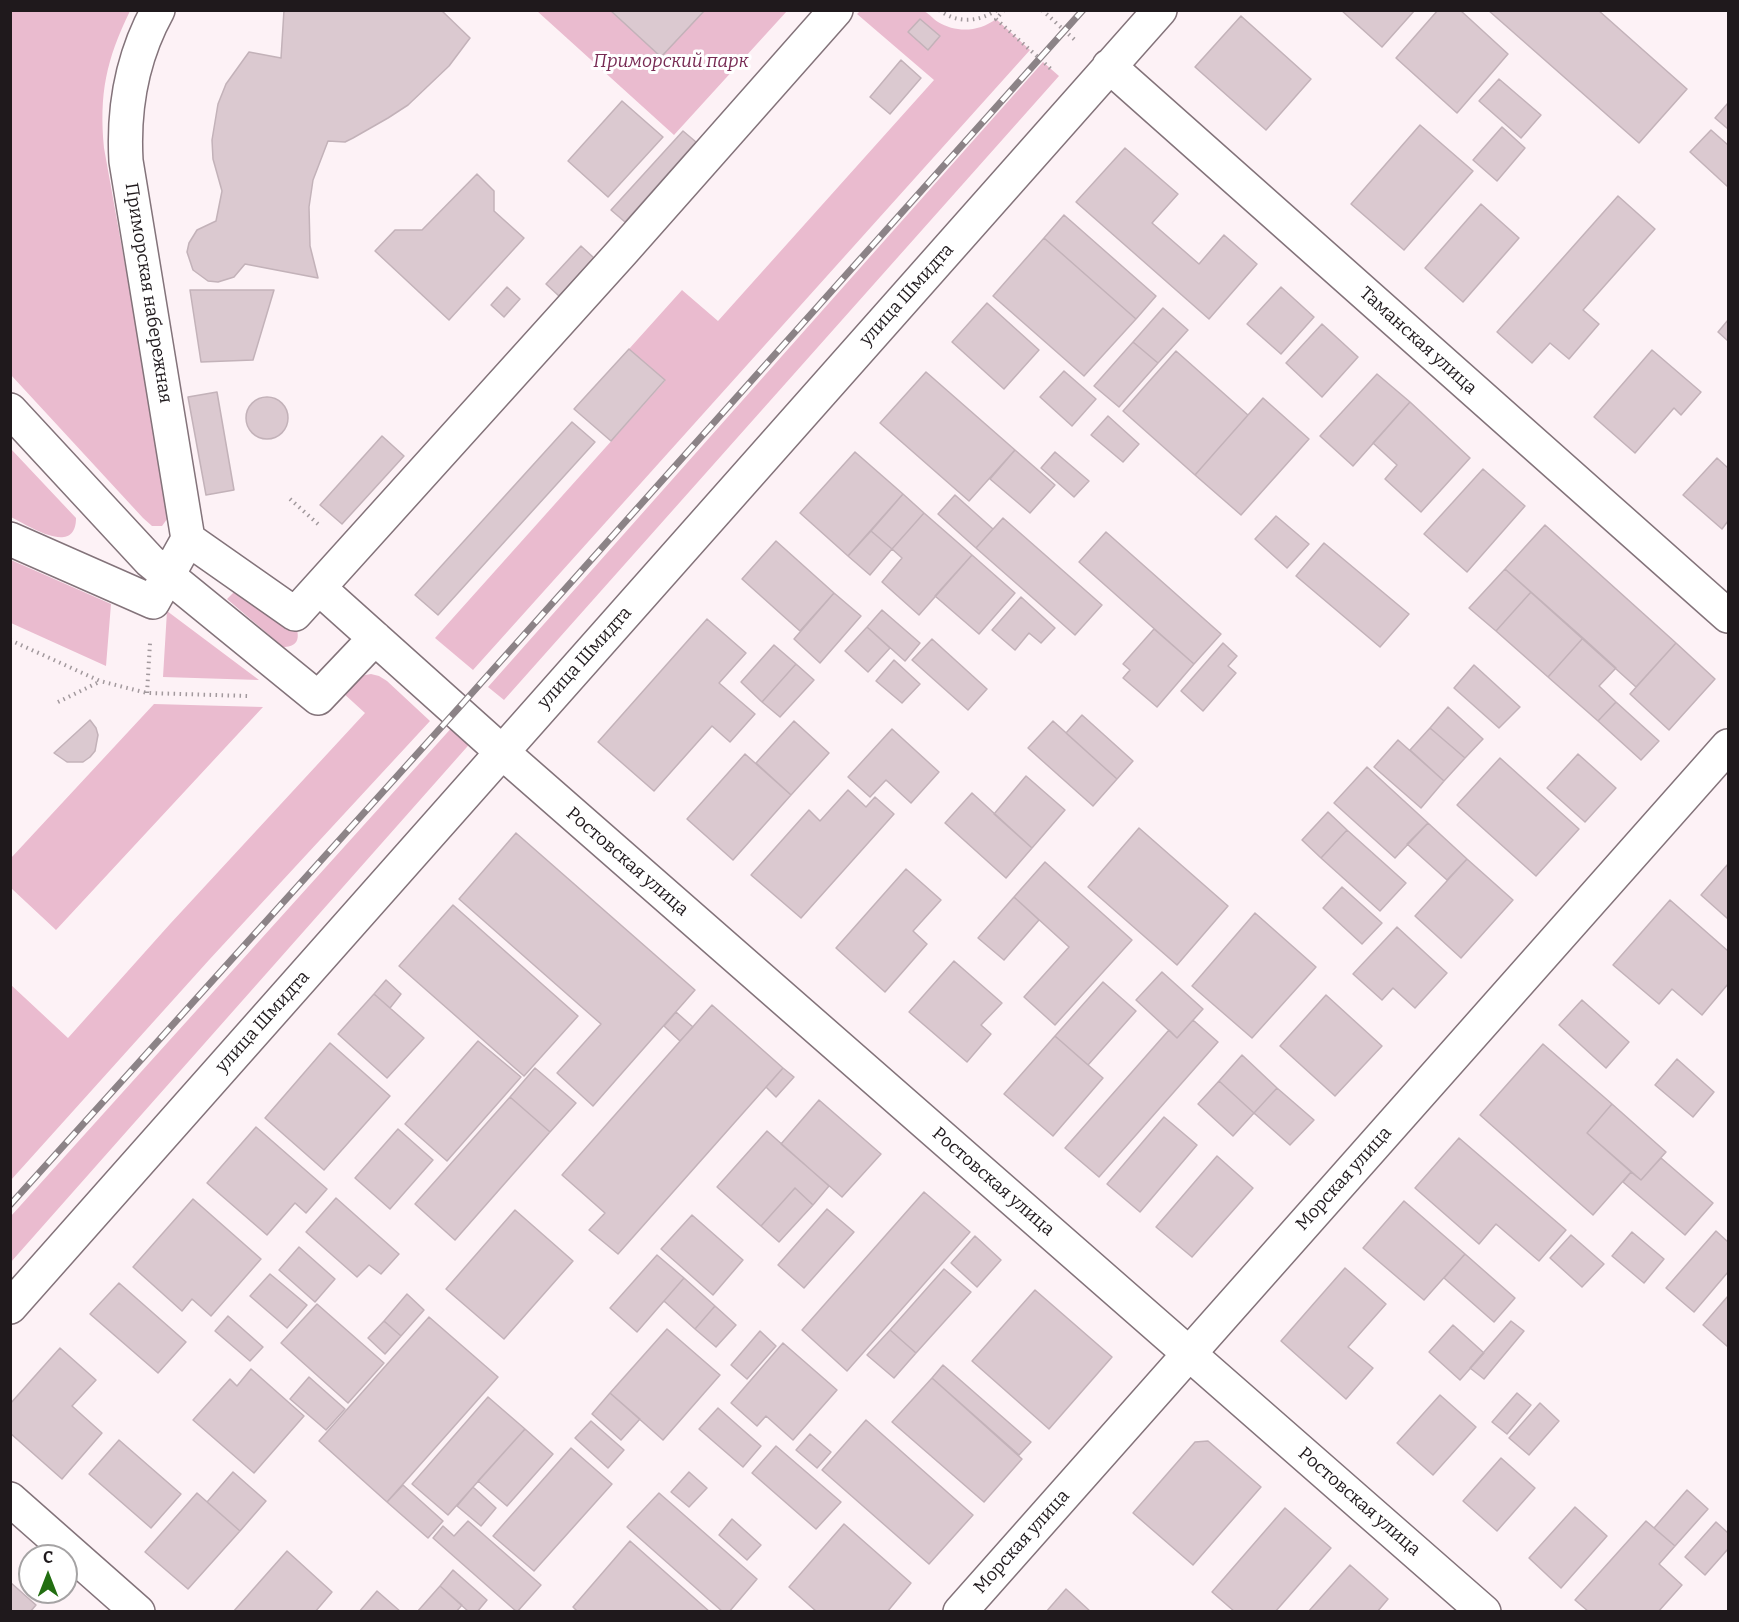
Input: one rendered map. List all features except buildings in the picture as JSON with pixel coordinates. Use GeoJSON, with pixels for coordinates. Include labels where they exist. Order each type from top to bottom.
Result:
{"type":"FeatureCollection","features":[{"type":"Feature","properties":{"kind":"street","name":"Приморская набережная"},"geometry":{"type":"LineString","coordinates":[[158,10],[144,40],[132,77],[126,119],[126,161],[188,539]]}},
{"type":"Feature","properties":{"kind":"street"},"geometry":{"type":"LineString","coordinates":[[161,589],[188,539],[296,614],[836,10]]}},
{"type":"Feature","properties":{"kind":"street","name":"улица Шмидта"},"geometry":{"type":"LineString","coordinates":[[10,1307],[1160,10]]}},
{"type":"Feature","properties":{"kind":"street","name":"Таманская улица"},"geometry":{"type":"LineString","coordinates":[[1109,66],[1728,616]]}},
{"type":"Feature","properties":{"kind":"street"},"geometry":{"type":"LineString","coordinates":[[10,410],[150,561],[161,589]]}},
{"type":"Feature","properties":{"kind":"street"},"geometry":{"type":"LineString","coordinates":[[10,539],[161,589],[318,698],[369,632]]}},
{"type":"Feature","properties":{"kind":"street","name":"Ростовская улица"},"geometry":{"type":"LineString","coordinates":[[319,588],[502,752],[1484,1611]]}},
{"type":"Feature","properties":{"kind":"street","name":"Морская улица"},"geometry":{"type":"LineString","coordinates":[[960,1611],[1728,746]]}},
{"type":"Feature","properties":{"kind":"street"},"geometry":{"type":"LineString","coordinates":[[10,1499],[138,1611]]}},
{"type":"Feature","properties":{"kind":"path"},"geometry":{"type":"LineString","coordinates":[[939,10],[953,18],[972,20],[984,18],[997,10]]}},
{"type":"Feature","properties":{"kind":"path"},"geometry":{"type":"LineString","coordinates":[[1004,10],[996,20],[1059,76]]}},
{"type":"Feature","properties":{"kind":"path"},"geometry":{"type":"LineString","coordinates":[[1042,10],[1083,47]]}},
{"type":"Feature","properties":{"kind":"path"},"geometry":{"type":"LineString","coordinates":[[147,693],[161,589]]}},
{"type":"Feature","properties":{"kind":"path"},"geometry":{"type":"LineString","coordinates":[[10,640],[100,681],[147,693],[249,696]]}},
{"type":"Feature","properties":{"kind":"path"},"geometry":{"type":"LineString","coordinates":[[58,702],[100,681]]}},
{"type":"Feature","properties":{"kind":"green space"},"geometry":{"type":"Polygon","coordinates":[[[918,10],[925,12],[945,26],[967,30],[975,29],[996,19],[1030,50],[473,670],[435,638],[665,381],[629,349],[682,290],[718,321],[934,80],[857,14],[860,11],[918,10]]]}},
{"type":"Feature","properties":{"kind":"green space"},"geometry":{"type":"Polygon","coordinates":[[[11,11],[130,11],[115,45],[106,78],[103,111],[104,148],[170,515],[162,526],[152,526],[143,518],[11,375],[11,11]]]}},
{"type":"Feature","properties":{"kind":"green space","name":"Приморский парк"},"geometry":{"type":"Polygon","coordinates":[[[537,11],[787,11],[674,135],[537,11]]]}},
{"type":"Feature","properties":{"kind":"green space"},"geometry":{"type":"Polygon","coordinates":[[[1043,62],[1059,76],[504,700],[488,687],[1043,62]]]}},
{"type":"Feature","properties":{"kind":"green space"},"geometry":{"type":"Polygon","coordinates":[[[11,449],[76,518],[74,530],[68,536],[60,537],[39,532],[11,517],[11,449]]]}},
{"type":"Feature","properties":{"kind":"green space"},"geometry":{"type":"Polygon","coordinates":[[[11,560],[111,604],[106,666],[11,623],[11,560]]]}},
{"type":"Feature","properties":{"kind":"green space"},"geometry":{"type":"Polygon","coordinates":[[[236,590],[297,630],[298,638],[295,643],[283,647],[227,599],[236,590]]]}},
{"type":"Feature","properties":{"kind":"green space"},"geometry":{"type":"Polygon","coordinates":[[[167,611],[259,680],[163,677],[167,611]]]}},
{"type":"Feature","properties":{"kind":"green space"},"geometry":{"type":"Polygon","coordinates":[[[371,674],[387,681],[430,721],[209,960],[11,1180],[10,984],[68,1038],[365,713],[342,692],[360,676],[371,674]]]}},
{"type":"Feature","properties":{"kind":"green space"},"geometry":{"type":"Polygon","coordinates":[[[154,704],[263,707],[56,930],[11,888],[11,858],[154,704]]]}},
{"type":"Feature","properties":{"kind":"green space"},"geometry":{"type":"Polygon","coordinates":[[[455,724],[474,739],[11,1262],[11,1216],[455,724]]]}},
{"type":"Feature","properties":{"kind":"railway"},"geometry":{"type":"LineString","coordinates":[[10,1205],[1083,10]]}}]}
